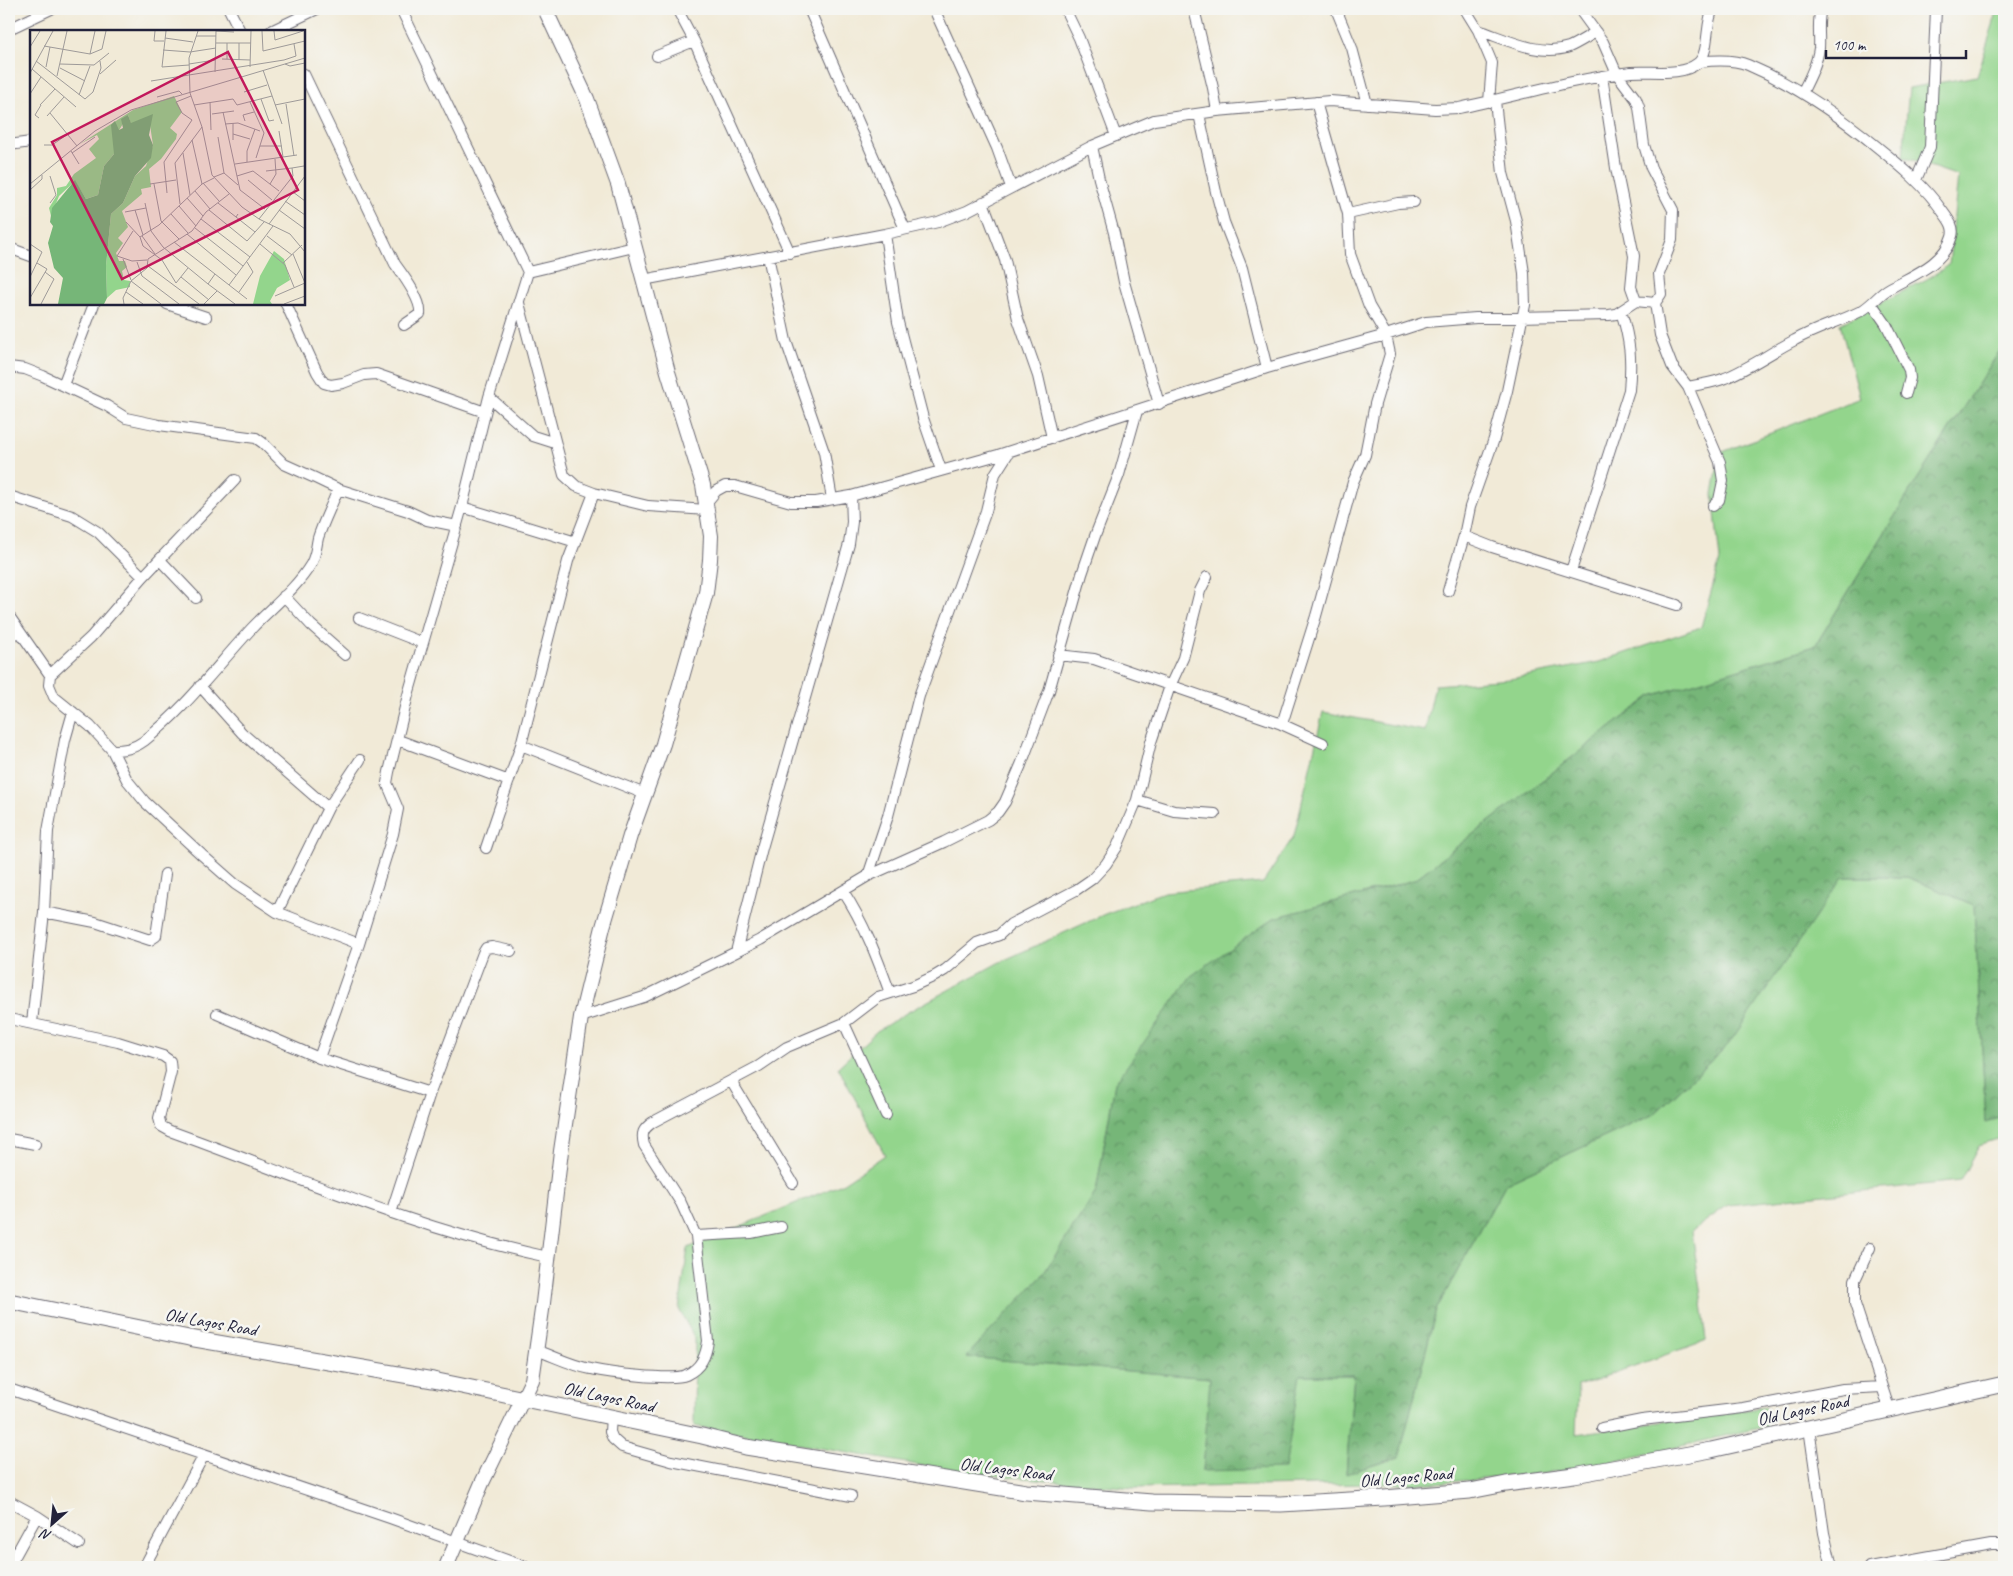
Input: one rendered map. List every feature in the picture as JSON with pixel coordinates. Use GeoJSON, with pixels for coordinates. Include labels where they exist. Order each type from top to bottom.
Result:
{"type":"FeatureCollection","features":[{"type":"Feature","properties":{"kind":"main road","name":"Old Lagos Road"},"geometry":{"type":"LineString","coordinates":[[9,1301],[189,1338],[433,1380],[611,1416],[746,1447],[1026,1492],[1152,1502],[1281,1504],[1384,1498],[1470,1490],[1645,1462],[1890,1411],[2004,1384]]}},
{"type":"Feature","properties":{"kind":"street"},"geometry":{"type":"LineString","coordinates":[[9,29],[51,9]]}},
{"type":"Feature","properties":{"kind":"street"},"geometry":{"type":"LineString","coordinates":[[229,9],[240,30]]}},
{"type":"Feature","properties":{"kind":"street"},"geometry":{"type":"LineString","coordinates":[[282,29],[317,9]]}},
{"type":"Feature","properties":{"kind":"street"},"geometry":{"type":"LineString","coordinates":[[319,1058],[359,944],[393,834],[398,808],[387,783],[408,694],[457,526],[485,412],[528,272],[401,9]]}},
{"type":"Feature","properties":{"kind":"street"},"geometry":{"type":"LineString","coordinates":[[446,1567],[482,1483],[532,1380],[561,1151],[581,1017],[603,927],[630,836],[663,744],[706,593],[710,560],[711,536],[703,486],[668,372],[618,184],[587,99],[545,9]]}},
{"type":"Feature","properties":{"kind":"street"},"geometry":{"type":"LineString","coordinates":[[676,9],[694,41],[790,253]]}},
{"type":"Feature","properties":{"kind":"street"},"geometry":{"type":"LineString","coordinates":[[809,9],[905,229]]}},
{"type":"Feature","properties":{"kind":"street"},"geometry":{"type":"LineString","coordinates":[[934,9],[994,139],[1011,187]]}},
{"type":"Feature","properties":{"kind":"street"},"geometry":{"type":"LineString","coordinates":[[1065,9],[1079,38],[1116,136]]}},
{"type":"Feature","properties":{"kind":"street"},"geometry":{"type":"LineString","coordinates":[[1194,9],[1217,111]]}},
{"type":"Feature","properties":{"kind":"street"},"geometry":{"type":"LineString","coordinates":[[1336,9],[1352,48],[1366,104]]}},
{"type":"Feature","properties":{"kind":"street"},"geometry":{"type":"LineString","coordinates":[[1448,591],[1464,536],[1470,507],[1489,458],[1525,305],[1524,273],[1516,221],[1503,173],[1492,101],[1492,63],[1478,30],[1465,9]]}},
{"type":"Feature","properties":{"kind":"street"},"geometry":{"type":"LineString","coordinates":[[1580,9],[1603,42],[1617,74],[1628,86],[1639,107],[1644,145],[1651,168],[1673,210],[1672,240],[1658,274],[1660,294],[1655,303],[1660,335],[1672,366],[1688,387],[1720,462],[1723,481],[1719,500],[1712,506]]}},
{"type":"Feature","properties":{"kind":"street"},"geometry":{"type":"LineString","coordinates":[[1802,93],[1816,62],[1819,48],[1818,26],[1821,9]]}},
{"type":"Feature","properties":{"kind":"street"},"geometry":{"type":"LineString","coordinates":[[1916,180],[1930,147],[1936,9]]}},
{"type":"Feature","properties":{"kind":"street"},"geometry":{"type":"LineString","coordinates":[[1700,62],[1704,52],[1711,10]]}},
{"type":"Feature","properties":{"kind":"street"},"geometry":{"type":"LineString","coordinates":[[1478,30],[1529,48],[1543,50],[1569,47],[1596,32]]}},
{"type":"Feature","properties":{"kind":"street"},"geometry":{"type":"LineString","coordinates":[[657,56],[694,41]]}},
{"type":"Feature","properties":{"kind":"street"},"geometry":{"type":"LineString","coordinates":[[643,280],[790,253],[938,222],[983,202],[1092,146],[1154,120],[1217,111],[1330,101],[1435,109],[1459,108],[1602,76],[1648,70],[1686,70],[1700,62],[1729,60],[1747,65],[1802,93],[1843,119],[1916,180],[1937,204],[1952,226],[1953,234],[1948,245],[1935,261],[1918,274],[1891,288],[1872,304],[1847,318],[1796,339],[1745,369],[1723,379],[1688,387]]}},
{"type":"Feature","properties":{"kind":"street"},"geometry":{"type":"LineString","coordinates":[[305,76],[395,264],[408,281],[420,308],[420,314],[404,325]]}},
{"type":"Feature","properties":{"kind":"street"},"geometry":{"type":"LineString","coordinates":[[1602,76],[1616,168],[1634,256],[1631,287],[1636,301]]}},
{"type":"Feature","properties":{"kind":"street"},"geometry":{"type":"LineString","coordinates":[[1282,724],[1313,625],[1353,482],[1366,455],[1375,404],[1390,354],[1386,335],[1370,306],[1350,254],[1348,214],[1316,102]]}},
{"type":"Feature","properties":{"kind":"street"},"geometry":{"type":"LineString","coordinates":[[1199,114],[1224,222],[1242,268],[1267,368]]}},
{"type":"Feature","properties":{"kind":"street"},"geometry":{"type":"LineString","coordinates":[[9,145],[30,142]]}},
{"type":"Feature","properties":{"kind":"street"},"geometry":{"type":"LineString","coordinates":[[1092,146],[1124,282],[1159,404]]}},
{"type":"Feature","properties":{"kind":"street"},"geometry":{"type":"LineString","coordinates":[[983,202],[1005,260],[1018,319],[1038,376],[1052,438]]}},
{"type":"Feature","properties":{"kind":"street"},"geometry":{"type":"LineString","coordinates":[[1348,214],[1398,202],[1414,202]]}},
{"type":"Feature","properties":{"kind":"street"},"geometry":{"type":"LineString","coordinates":[[885,234],[898,322],[923,418],[941,470]]}},
{"type":"Feature","properties":{"kind":"street"},"geometry":{"type":"LineString","coordinates":[[528,272],[634,247]]}},
{"type":"Feature","properties":{"kind":"street"},"geometry":{"type":"LineString","coordinates":[[9,248],[30,256]]}},
{"type":"Feature","properties":{"kind":"street"},"geometry":{"type":"LineString","coordinates":[[768,256],[786,341],[824,452],[832,499]]}},
{"type":"Feature","properties":{"kind":"street"},"geometry":{"type":"LineString","coordinates":[[706,507],[716,491],[725,486],[735,486],[790,502],[816,502],[851,496],[1009,452],[1267,368],[1426,322],[1609,315],[1621,311],[1636,301],[1655,303]]}},
{"type":"Feature","properties":{"kind":"street"},"geometry":{"type":"LineString","coordinates":[[518,302],[564,475],[576,486],[594,493],[648,506],[706,507]]}},
{"type":"Feature","properties":{"kind":"street"},"geometry":{"type":"LineString","coordinates":[[1872,304],[1886,324],[1909,370],[1910,378],[1906,393]]}},
{"type":"Feature","properties":{"kind":"street"},"geometry":{"type":"LineString","coordinates":[[64,385],[94,305]]}},
{"type":"Feature","properties":{"kind":"street"},"geometry":{"type":"LineString","coordinates":[[170,305],[206,317]]}},
{"type":"Feature","properties":{"kind":"street"},"geometry":{"type":"LineString","coordinates":[[286,305],[317,372],[324,382],[331,385],[343,383],[364,375],[376,374],[485,412]]}},
{"type":"Feature","properties":{"kind":"street"},"geometry":{"type":"LineString","coordinates":[[1571,571],[1629,390],[1631,366],[1629,337],[1621,311]]}},
{"type":"Feature","properties":{"kind":"street"},"geometry":{"type":"LineString","coordinates":[[9,367],[25,369],[64,385],[126,418],[159,425],[256,438],[264,442],[284,464],[338,489],[408,511],[427,520],[457,526]]}},
{"type":"Feature","properties":{"kind":"street"},"geometry":{"type":"LineString","coordinates":[[489,398],[533,436],[555,443]]}},
{"type":"Feature","properties":{"kind":"street"},"geometry":{"type":"LineString","coordinates":[[581,1017],[644,997],[736,952],[760,940],[868,876],[944,842],[988,820],[998,812],[1005,802],[1021,765],[1049,691],[1058,655],[1095,536],[1124,458],[1137,411]]}},
{"type":"Feature","properties":{"kind":"street"},"geometry":{"type":"LineString","coordinates":[[868,876],[878,850],[919,696],[986,511],[995,474],[1009,452]]}},
{"type":"Feature","properties":{"kind":"street"},"geometry":{"type":"LineString","coordinates":[[986,458],[995,474]]}},
{"type":"Feature","properties":{"kind":"street"},"geometry":{"type":"LineString","coordinates":[[50,675],[91,637],[143,577],[236,480]]}},
{"type":"Feature","properties":{"kind":"street"},"geometry":{"type":"LineString","coordinates":[[112,750],[129,750],[142,742],[200,686],[262,617],[284,596],[313,560],[318,537],[338,489]]}},
{"type":"Feature","properties":{"kind":"street"},"geometry":{"type":"LineString","coordinates":[[486,848],[521,745],[568,561],[594,493]]}},
{"type":"Feature","properties":{"kind":"street"},"geometry":{"type":"LineString","coordinates":[[9,496],[72,516],[98,532],[143,577]]}},
{"type":"Feature","properties":{"kind":"street"},"geometry":{"type":"LineString","coordinates":[[736,952],[762,848],[847,553],[852,522],[851,496]]}},
{"type":"Feature","properties":{"kind":"street"},"geometry":{"type":"LineString","coordinates":[[462,507],[576,542]]}},
{"type":"Feature","properties":{"kind":"street"},"geometry":{"type":"LineString","coordinates":[[1464,536],[1492,548],[1677,605]]}},
{"type":"Feature","properties":{"kind":"street"},"geometry":{"type":"LineString","coordinates":[[160,560],[196,598]]}},
{"type":"Feature","properties":{"kind":"street"},"geometry":{"type":"LineString","coordinates":[[536,1350],[590,1369],[669,1377],[686,1375],[699,1366],[706,1355],[708,1341],[696,1236],[681,1203],[644,1145],[641,1136],[643,1130],[652,1122],[759,1066],[787,1047],[844,1023],[869,1003],[935,976],[977,943],[999,936],[1011,924],[1076,890],[1092,879],[1106,864],[1117,847],[1137,800],[1151,742],[1170,686],[1184,658],[1200,591],[1207,577]]}},
{"type":"Feature","properties":{"kind":"street"},"geometry":{"type":"LineString","coordinates":[[284,596],[311,625],[345,655]]}},
{"type":"Feature","properties":{"kind":"street"},"geometry":{"type":"LineString","coordinates":[[9,616],[50,675],[49,686],[54,696],[90,726],[112,750],[127,780],[145,802],[235,884],[277,912],[359,944]]}},
{"type":"Feature","properties":{"kind":"street"},"geometry":{"type":"LineString","coordinates":[[359,618],[423,643]]}},
{"type":"Feature","properties":{"kind":"street"},"geometry":{"type":"LineString","coordinates":[[9,637],[19,632]]}},
{"type":"Feature","properties":{"kind":"street"},"geometry":{"type":"LineString","coordinates":[[1058,655],[1094,659],[1282,724],[1323,743]]}},
{"type":"Feature","properties":{"kind":"street"},"geometry":{"type":"LineString","coordinates":[[200,686],[242,733],[328,808]]}},
{"type":"Feature","properties":{"kind":"street"},"geometry":{"type":"LineString","coordinates":[[32,1023],[44,912],[48,831],[65,740],[73,712]]}},
{"type":"Feature","properties":{"kind":"street"},"geometry":{"type":"LineString","coordinates":[[398,740],[509,781]]}},
{"type":"Feature","properties":{"kind":"street"},"geometry":{"type":"LineString","coordinates":[[521,745],[645,794]]}},
{"type":"Feature","properties":{"kind":"street"},"geometry":{"type":"LineString","coordinates":[[277,912],[328,808],[360,760]]}},
{"type":"Feature","properties":{"kind":"street"},"geometry":{"type":"LineString","coordinates":[[1137,800],[1174,810],[1215,814]]}},
{"type":"Feature","properties":{"kind":"street"},"geometry":{"type":"LineString","coordinates":[[878,850],[887,866]]}},
{"type":"Feature","properties":{"kind":"street"},"geometry":{"type":"LineString","coordinates":[[44,912],[95,922],[150,940],[156,936],[165,874]]}},
{"type":"Feature","properties":{"kind":"street"},"geometry":{"type":"LineString","coordinates":[[843,891],[858,915],[875,949],[890,993]]}},
{"type":"Feature","properties":{"kind":"street"},"geometry":{"type":"LineString","coordinates":[[391,1213],[430,1093],[486,948],[492,947],[512,952]]}},
{"type":"Feature","properties":{"kind":"street"},"geometry":{"type":"LineString","coordinates":[[217,1014],[319,1058],[430,1093]]}},
{"type":"Feature","properties":{"kind":"street"},"geometry":{"type":"LineString","coordinates":[[9,1019],[118,1042],[163,1056],[170,1061],[171,1072],[159,1118],[161,1126],[170,1132],[391,1213],[504,1248],[548,1257]]}},
{"type":"Feature","properties":{"kind":"street"},"geometry":{"type":"LineString","coordinates":[[844,1023],[886,1115]]}},
{"type":"Feature","properties":{"kind":"street"},"geometry":{"type":"LineString","coordinates":[[731,1081],[793,1183]]}},
{"type":"Feature","properties":{"kind":"street"},"geometry":{"type":"LineString","coordinates":[[9,1138],[35,1144]]}},
{"type":"Feature","properties":{"kind":"street"},"geometry":{"type":"LineString","coordinates":[[696,1236],[782,1228]]}},
{"type":"Feature","properties":{"kind":"street"},"geometry":{"type":"LineString","coordinates":[[1870,1248],[1854,1280],[1855,1304],[1890,1411]]}},
{"type":"Feature","properties":{"kind":"street"},"geometry":{"type":"LineString","coordinates":[[1602,1428],[1642,1420],[1743,1408],[1842,1389],[1882,1387]]}},
{"type":"Feature","properties":{"kind":"street"},"geometry":{"type":"LineString","coordinates":[[9,1389],[526,1567]]}},
{"type":"Feature","properties":{"kind":"street"},"geometry":{"type":"LineString","coordinates":[[611,1416],[610,1432],[613,1439],[622,1447],[671,1461],[851,1496]]}},
{"type":"Feature","properties":{"kind":"street"},"geometry":{"type":"LineString","coordinates":[[1809,1428],[1824,1533],[1832,1567]]}},
{"type":"Feature","properties":{"kind":"street"},"geometry":{"type":"LineString","coordinates":[[157,1567],[146,1565],[204,1455]]}},
{"type":"Feature","properties":{"kind":"street"},"geometry":{"type":"LineString","coordinates":[[9,1501],[37,1516],[79,1544]]}},
{"type":"Feature","properties":{"kind":"street"},"geometry":{"type":"LineString","coordinates":[[9,1567],[37,1516]]}},
{"type":"Feature","properties":{"kind":"street"},"geometry":{"type":"LineString","coordinates":[[1870,1567],[1992,1545],[2004,1545]]}},
{"type":"Feature","properties":{"kind":"green space"},"geometry":{"type":"Polygon","coordinates":[[[1998,9],[2004,9],[2004,344],[1917,480],[1815,646],[1651,696],[1414,880],[1274,918],[1115,1083],[1096,1192],[1042,1276],[967,1357],[1211,1378],[1203,1471],[1300,1375],[1354,1375],[1346,1473],[1399,1457],[1436,1310],[1506,1183],[1654,1114],[1728,1045],[1842,877],[1907,877],[1974,905],[1986,1121],[2004,1117],[2004,1138],[1979,1146],[1960,1181],[1728,1205],[1692,1231],[1707,1340],[1578,1386],[1576,1434],[1767,1407],[1768,1426],[1573,1471],[1435,1483],[1134,1488],[958,1472],[694,1426],[695,1339],[679,1309],[688,1248],[842,1184],[885,1155],[838,1067],[877,1031],[998,963],[1105,914],[1164,892],[1263,883],[1294,836],[1323,712],[1425,731],[1435,685],[1510,679],[1599,662],[1701,627],[1720,560],[1713,494],[1720,453],[1860,398],[1840,324],[1927,279],[1949,265],[1958,176],[1903,157],[1909,88],[1977,76],[1998,9]]]}},
{"type":"Feature","properties":{"kind":"green space"},"geometry":{"type":"Polygon","coordinates":[[[2004,344],[2004,1117],[1986,1122],[1974,905],[1907,877],[1843,877],[1728,1045],[1654,1114],[1506,1183],[1436,1310],[1399,1457],[1346,1474],[1354,1375],[1300,1375],[1285,1469],[1203,1471],[1210,1378],[966,1357],[1042,1276],[1096,1192],[1115,1083],[1191,976],[1274,918],[1414,880],[1651,696],[1815,646],[1917,480],[2004,344]]]}}]}
